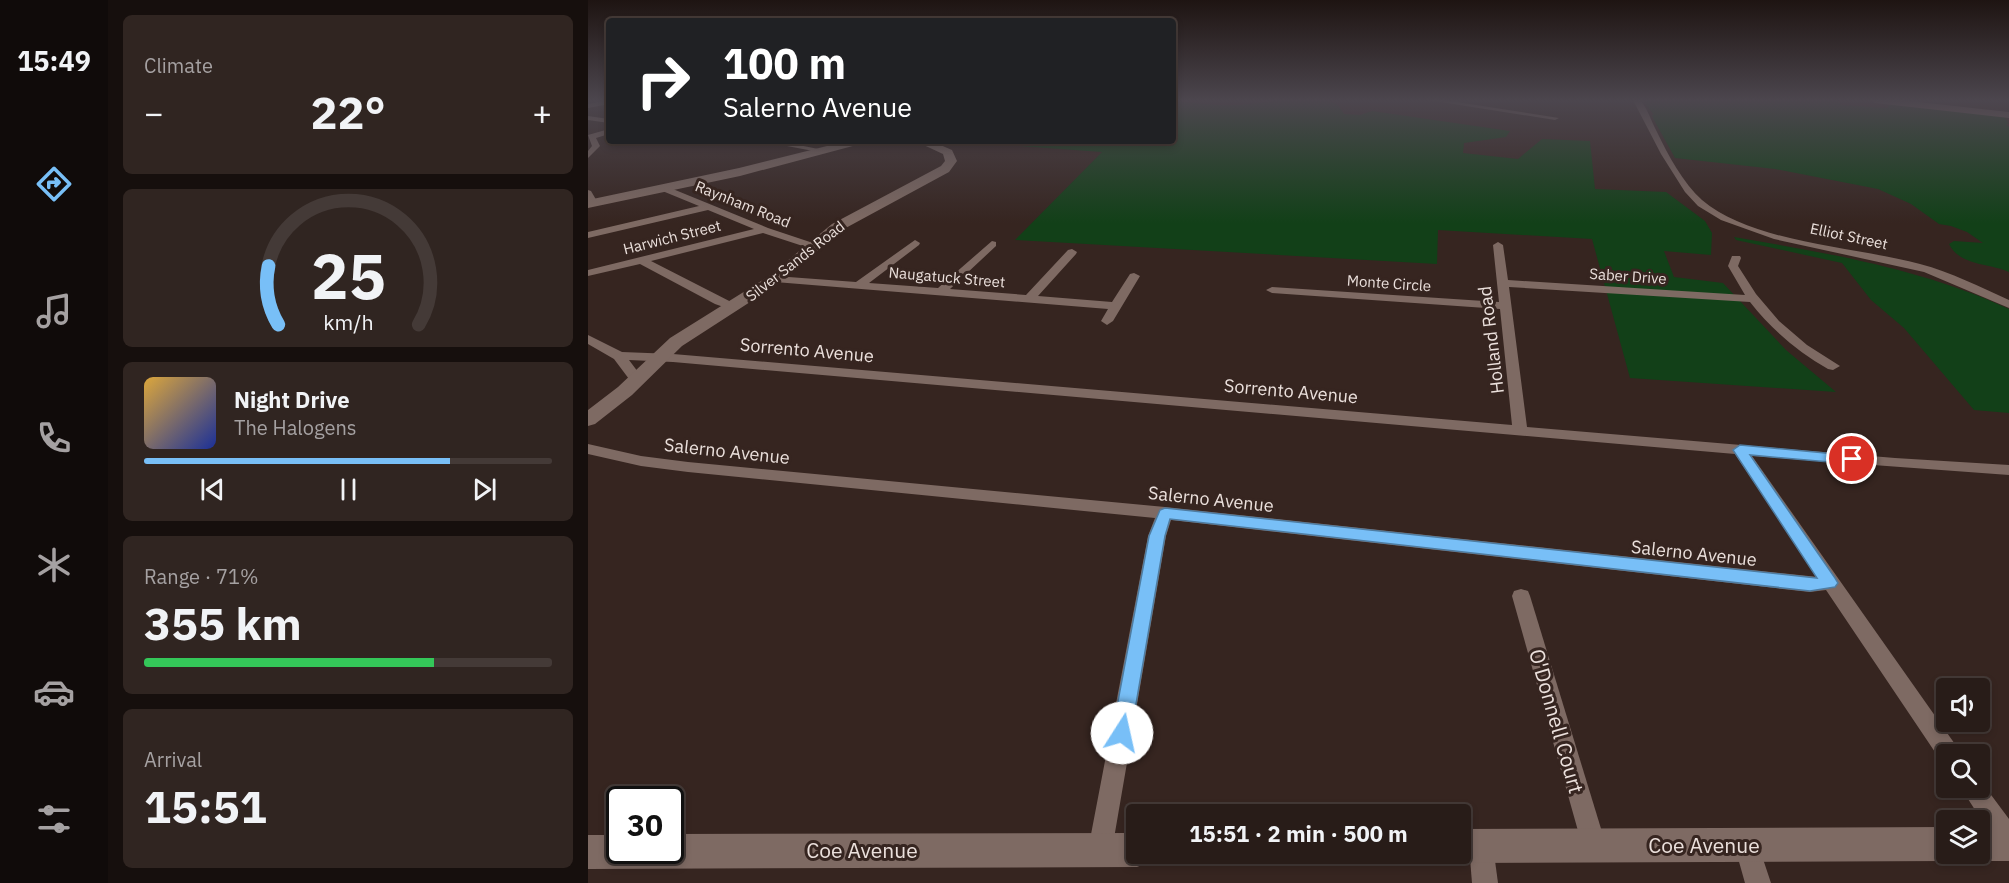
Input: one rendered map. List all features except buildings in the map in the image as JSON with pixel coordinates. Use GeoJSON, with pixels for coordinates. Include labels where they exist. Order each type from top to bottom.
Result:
{"type":"FeatureCollection","features":[{"type":"Feature","properties":{"kind":"main road"},"geometry":{"type":"LineString","coordinates":[[590,200],[663,188],[849,144]]}},
{"type":"Feature","properties":{"kind":"main road","name":"Silver Sands Road"},"geometry":{"type":"LineString","coordinates":[[588,420],[638,380],[684,337],[735,307],[776,279],[812,246],[846,221],[945,169],[951,161],[948,152],[928,144]]}},
{"type":"Feature","properties":{"kind":"main road"},"geometry":{"type":"LineString","coordinates":[[1990,843],[2009,842]]}},
{"type":"Feature","properties":{"kind":"main road","name":"Coe Avenue"},"geometry":{"type":"LineString","coordinates":[[1471,846],[1936,844]]}},
{"type":"Feature","properties":{"kind":"main road","name":"Coe Avenue"},"geometry":{"type":"LineString","coordinates":[[588,852],[1126,850]]}},
{"type":"Feature","properties":{"kind":"street"},"geometry":{"type":"LineString","coordinates":[[588,156],[596,146],[592,141]]}},
{"type":"Feature","properties":{"kind":"street","name":"Elliot Street"},"geometry":{"type":"LineString","coordinates":[[1658,141],[1687,190],[1701,204],[1778,237],[1918,266],[2009,304]]}},
{"type":"Feature","properties":{"kind":"street"},"geometry":{"type":"LineString","coordinates":[[783,144],[824,151]]}},
{"type":"Feature","properties":{"kind":"street","name":"Raynham Road"},"geometry":{"type":"LineString","coordinates":[[663,188],[764,230],[812,246]]}},
{"type":"Feature","properties":{"kind":"street"},"geometry":{"type":"LineString","coordinates":[[588,235],[708,207]]}},
{"type":"Feature","properties":{"kind":"street","name":"Harwich Street"},"geometry":{"type":"LineString","coordinates":[[588,273],[764,230]]}},
{"type":"Feature","properties":{"kind":"street"},"geometry":{"type":"LineString","coordinates":[[860,284],[915,243]]}},
{"type":"Feature","properties":{"kind":"street"},"geometry":{"type":"LineString","coordinates":[[941,292],[992,244]]}},
{"type":"Feature","properties":{"kind":"street","name":"Holland Road"},"geometry":{"type":"LineString","coordinates":[[1498,245],[1520,430]]}},
{"type":"Feature","properties":{"kind":"street"},"geometry":{"type":"LineString","coordinates":[[1029,299],[1072,252]]}},
{"type":"Feature","properties":{"kind":"street"},"geometry":{"type":"LineString","coordinates":[[1736,258],[1732,266],[1751,299],[1809,354],[1833,366]]}},
{"type":"Feature","properties":{"kind":"street"},"geometry":{"type":"LineString","coordinates":[[641,260],[719,302],[735,307]]}},
{"type":"Feature","properties":{"kind":"street"},"geometry":{"type":"LineString","coordinates":[[1107,321],[1134,276]]}},
{"type":"Feature","properties":{"kind":"street","name":"Naugatuck Street"},"geometry":{"type":"LineString","coordinates":[[776,279],[1116,306]]}},
{"type":"Feature","properties":{"kind":"street","name":"Saber Drive"},"geometry":{"type":"LineString","coordinates":[[1503,283],[1751,299]]}},
{"type":"Feature","properties":{"kind":"street","name":"Monte Circle"},"geometry":{"type":"LineString","coordinates":[[1272,290],[1504,306]]}},
{"type":"Feature","properties":{"kind":"street"},"geometry":{"type":"LineString","coordinates":[[588,339],[619,356],[638,380]]}},
{"type":"Feature","properties":{"kind":"street","name":"Sorrento Avenue"},"geometry":{"type":"LineString","coordinates":[[619,356],[1919,465],[2009,470]]}},
{"type":"Feature","properties":{"kind":"street","name":"Salerno Avenue"},"geometry":{"type":"LineString","coordinates":[[588,449],[641,461],[688,467],[1165,513],[1810,585],[1829,583]]}},
{"type":"Feature","properties":{"kind":"street"},"geometry":{"type":"LineString","coordinates":[[1740,450],[1829,583],[1942,744]]}},
{"type":"Feature","properties":{"kind":"street"},"geometry":{"type":"LineString","coordinates":[[1100,850],[1157,536],[1165,513]]}},
{"type":"Feature","properties":{"kind":"street","name":"O'Donnell Court"},"geometry":{"type":"LineString","coordinates":[[1521,596],[1594,845]]}},
{"type":"Feature","properties":{"kind":"street"},"geometry":{"type":"LineString","coordinates":[[1979,798],[2009,842]]}},
{"type":"Feature","properties":{"kind":"street"},"geometry":{"type":"LineString","coordinates":[[1746,844],[1758,883]]}},
{"type":"Feature","properties":{"kind":"street"},"geometry":{"type":"LineString","coordinates":[[1471,846],[1485,883]]}},
{"type":"Feature","properties":{"kind":"green space"},"geometry":{"type":"Polygon","coordinates":[[[1477,141],[1464,143],[1463,153],[1518,159],[1539,141],[1590,141],[1595,189],[1666,192],[1705,221],[1712,233],[1711,255],[1664,251],[1674,277],[1723,283],[1786,350],[1836,392],[1630,378],[1592,239],[1438,230],[1437,264],[1015,240],[1102,152],[992,144],[1477,141]]]}},
{"type":"Feature","properties":{"kind":"green space"},"geometry":{"type":"Polygon","coordinates":[[[1666,141],[2009,141],[2009,272],[1960,256],[1949,244],[1954,241],[1983,243],[1967,232],[1939,224],[1911,204],[1878,189],[1775,169],[1675,158],[1666,141]]]}},
{"type":"Feature","properties":{"kind":"green space"},"geometry":{"type":"Polygon","coordinates":[[[1734,237],[1839,256],[1909,273],[1943,283],[2009,309],[2009,413],[1974,410],[1904,328],[1871,300],[1842,263],[1736,240],[1734,237]]]}},
{"type":"Feature","properties":{"kind":"route"},"geometry":{"type":"LineString","coordinates":[[1122,733],[1157,536],[1165,513],[1810,585],[1829,583],[1740,450],[1852,459]]}}]}
